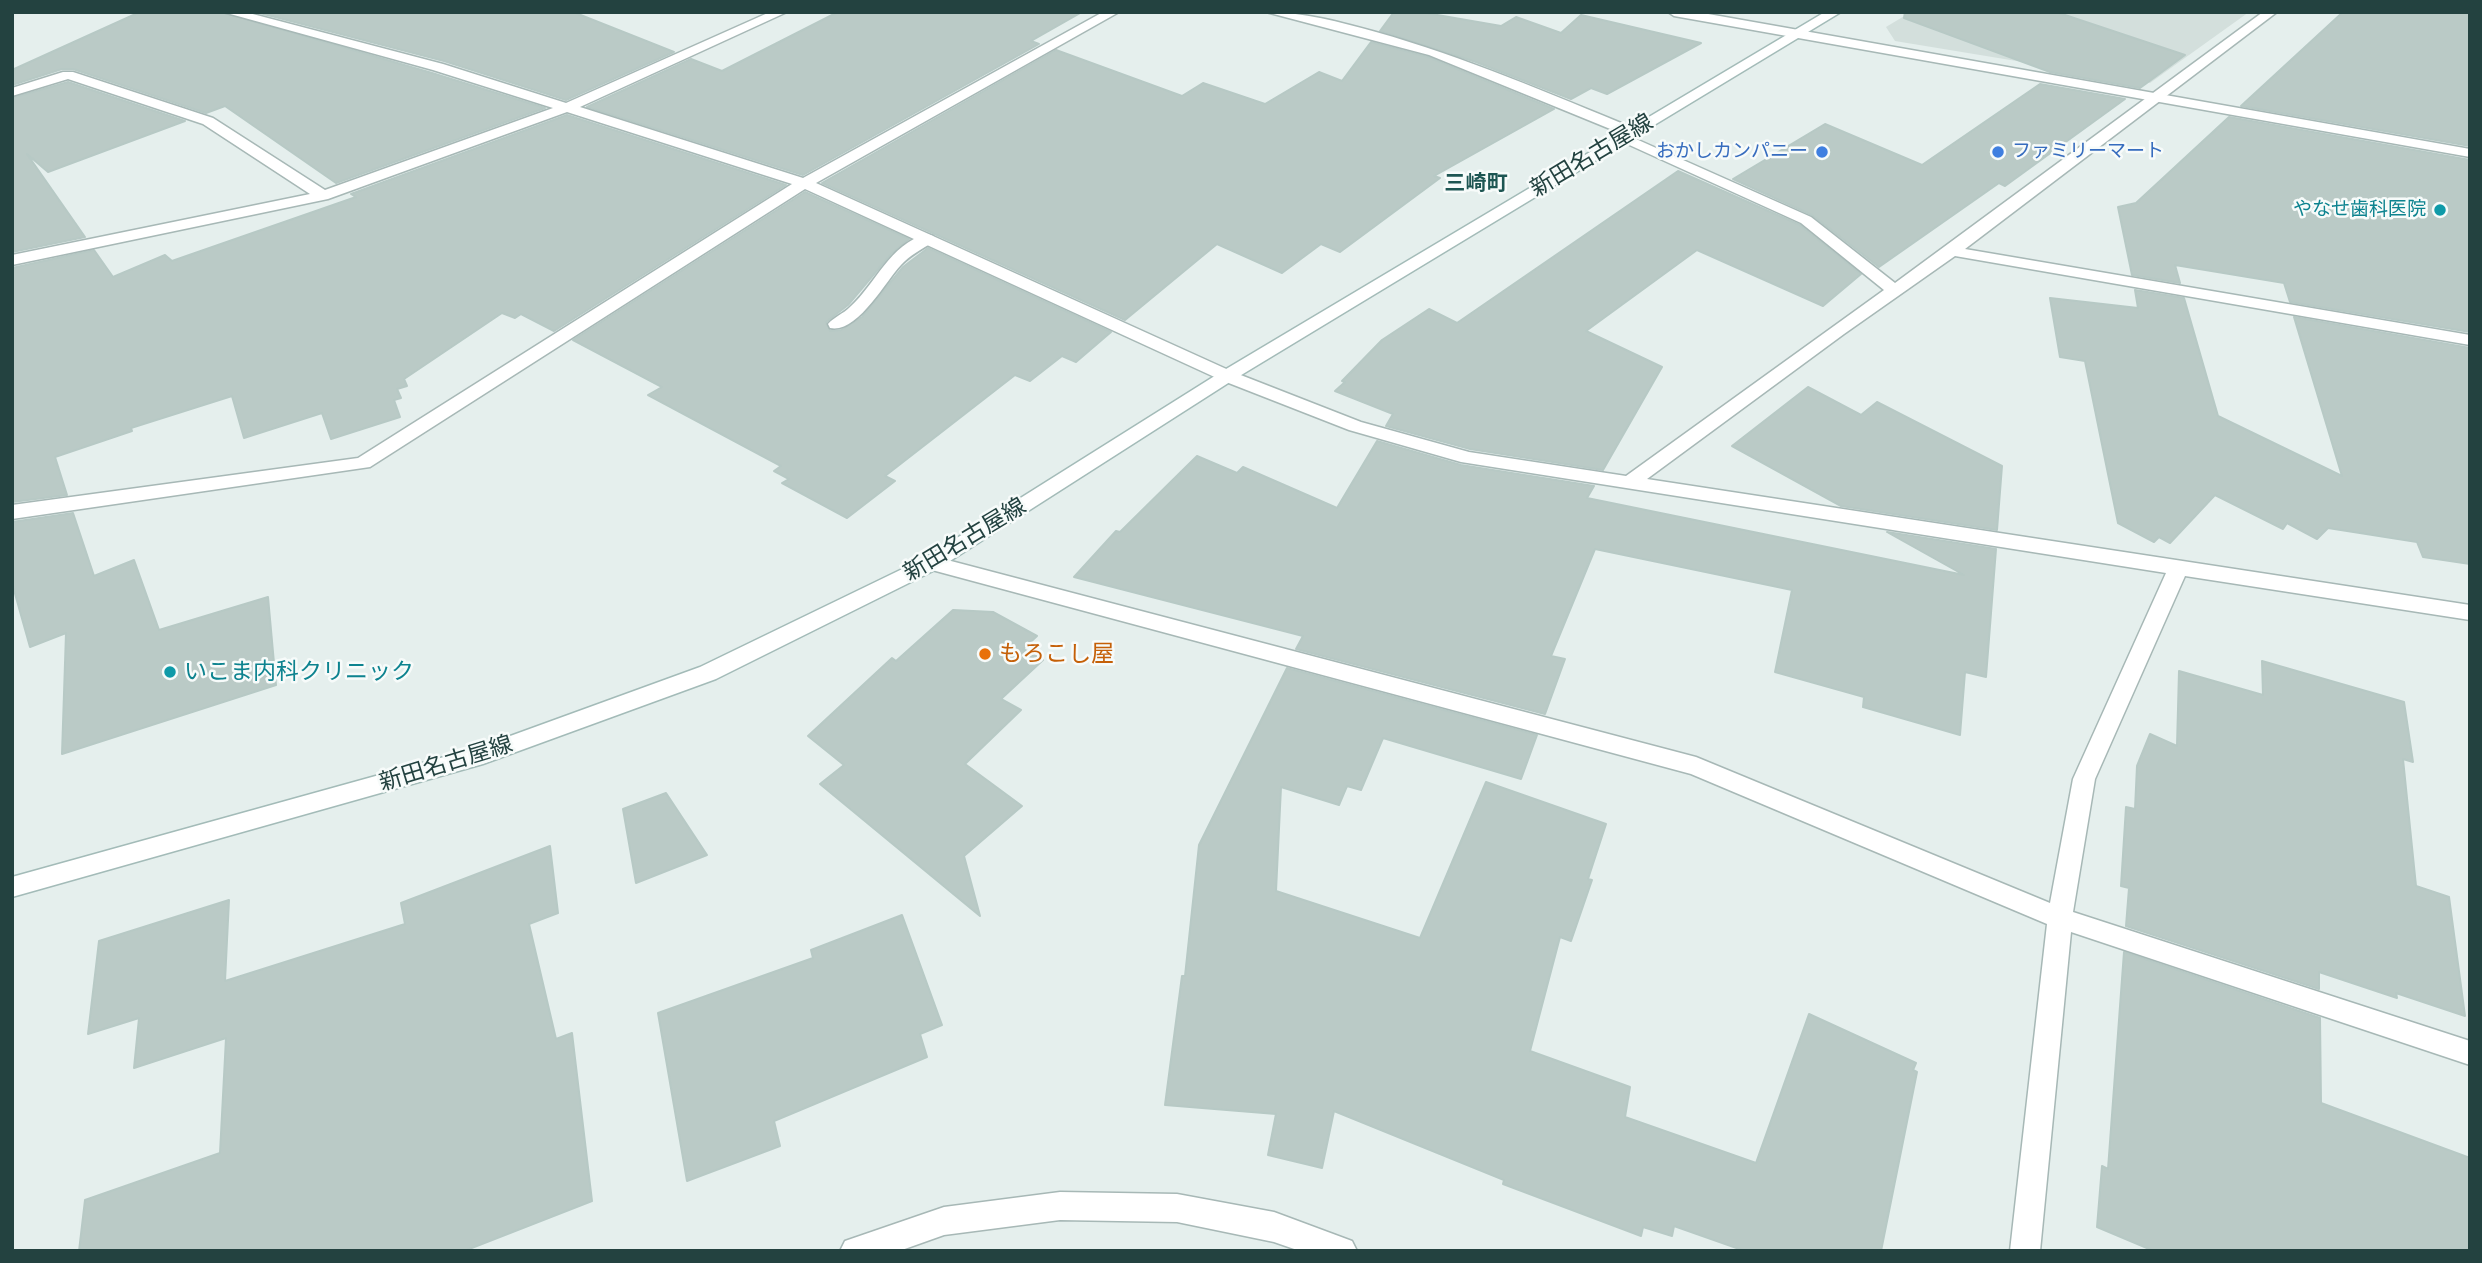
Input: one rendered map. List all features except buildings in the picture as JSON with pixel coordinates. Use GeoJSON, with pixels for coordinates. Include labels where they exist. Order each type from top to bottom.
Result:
{"type":"FeatureCollection","features":[{"type":"Feature","properties":{"kind":"street"},"geometry":{"type":"LineString","coordinates":[[229,12],[438,67],[804,183],[1227,376],[1355,426],[1468,458],[2470,613]]}},
{"type":"Feature","properties":{"kind":"street"},"geometry":{"type":"LineString","coordinates":[[12,260],[323,196],[569,107],[781,12]]}},
{"type":"Feature","properties":{"kind":"street"},"geometry":{"type":"LineString","coordinates":[[12,512],[363,463],[804,183],[1113,12]]}},
{"type":"Feature","properties":{"kind":"street"},"geometry":{"type":"LineString","coordinates":[[1272,12],[1348,28],[1434,52],[1626,135],[1806,220],[1894,290]]}},
{"type":"Feature","properties":{"kind":"street"},"geometry":{"type":"LineString","coordinates":[[1674,12],[2470,153]]}},
{"type":"Feature","properties":{"kind":"street","name":"新田名古屋線"},"geometry":{"type":"LineString","coordinates":[[12,887],[483,755],[708,673],[932,563],[1227,376],[1835,12]]}},
{"type":"Feature","properties":{"kind":"street"},"geometry":{"type":"LineString","coordinates":[[1629,483],[1894,290],[1952,251],[2271,12]]}},
{"type":"Feature","properties":{"kind":"street"},"geometry":{"type":"LineString","coordinates":[[12,92],[68,75],[208,121],[323,196]]}},
{"type":"Feature","properties":{"kind":"street"},"geometry":{"type":"LineString","coordinates":[[836,324],[856,311],[897,259],[927,239]]}},
{"type":"Feature","properties":{"kind":"street"},"geometry":{"type":"LineString","coordinates":[[1952,251],[2470,340]]}},
{"type":"Feature","properties":{"kind":"street"},"geometry":{"type":"LineString","coordinates":[[932,563],[1696,766],[2060,918],[2470,1053]]}},
{"type":"Feature","properties":{"kind":"street"},"geometry":{"type":"LineString","coordinates":[[2025,1251],[2060,918],[2084,779],[2178,569]]}},
{"type":"Feature","properties":{"kind":"street"},"geometry":{"type":"LineString","coordinates":[[855,1251],[944,1221],[1060,1206],[1177,1208],[1274,1227],[1342,1251]]}},
{"type":"Feature","properties":{"kind":"shaded area"},"geometry":{"type":"Polygon","coordinates":[[[1911,12],[2249,12],[2150,83],[1895,41],[1886,27],[1911,12]]]}},
{"type":"Feature","properties":{"kind":"place","name":"おかしカンパニー"},"geometry":{"type":"Point","coordinates":[1822,152]}},
{"type":"Feature","properties":{"kind":"place","name":"ファミリーマート"},"geometry":{"type":"Point","coordinates":[1998,152]}},
{"type":"Feature","properties":{"kind":"place","name":"やなせ歯科医院"},"geometry":{"type":"Point","coordinates":[2440,210]}},
{"type":"Feature","properties":{"kind":"place","name":"もろこし屋"},"geometry":{"type":"Point","coordinates":[985,654]}},
{"type":"Feature","properties":{"kind":"place","name":"いこま内科クリニック"},"geometry":{"type":"Point","coordinates":[170,672]}},
{"type":"Feature","properties":{"kind":"district","name":"三崎町"},"geometry":{"type":"Point","coordinates":[1476,184]}}]}
